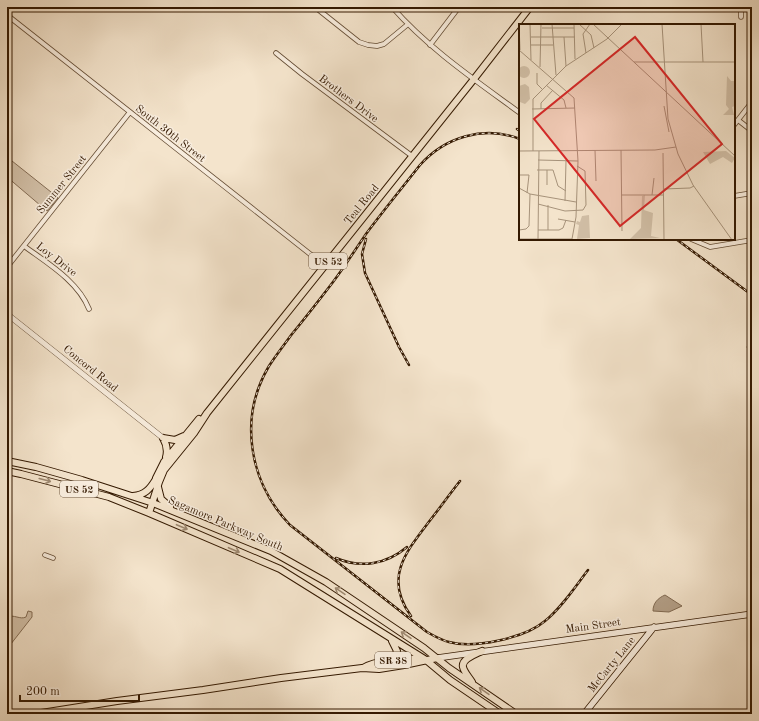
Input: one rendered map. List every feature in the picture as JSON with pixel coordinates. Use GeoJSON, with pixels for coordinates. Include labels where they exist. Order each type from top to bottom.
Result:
{"type":"FeatureCollection","features":[{"type":"Feature","properties":{"kind":"main road","name":"Teal Road"},"geometry":{"type":"LineString","coordinates":[[157,481],[167,465],[194,433],[207,412],[530,7]]}},
{"type":"Feature","properties":{"kind":"main road","name":"Teal Road"},"geometry":{"type":"LineString","coordinates":[[153,503],[157,481],[164,462],[198,420],[207,412]]}},
{"type":"Feature","properties":{"kind":"main road"},"geometry":{"type":"LineString","coordinates":[[163,438],[175,440],[186,435]]}},
{"type":"Feature","properties":{"kind":"main road"},"geometry":{"type":"LineString","coordinates":[[163,438],[167,445],[164,462]]}},
{"type":"Feature","properties":{"kind":"main road","name":"Sagamore Parkway South"},"geometry":{"type":"LineString","coordinates":[[7,461],[75,478],[153,503],[278,554],[326,582],[424,648],[449,668],[516,714]]}},
{"type":"Feature","properties":{"kind":"main road","name":"Sagamore Parkway South"},"geometry":{"type":"LineString","coordinates":[[7,471],[109,497],[280,569],[426,660],[450,680],[500,714]]}},
{"type":"Feature","properties":{"kind":"main road"},"geometry":{"type":"LineString","coordinates":[[157,481],[161,499],[180,514]]}},
{"type":"Feature","properties":{"kind":"main road","name":"US 52"},"geometry":{"type":"LineString","coordinates":[[132,496],[147,492],[157,481]]}},
{"type":"Feature","properties":{"kind":"main road","name":"US 52"},"geometry":{"type":"LineString","coordinates":[[149,513],[153,503]]}},
{"type":"Feature","properties":{"kind":"main road","name":"Main Street"},"geometry":{"type":"LineString","coordinates":[[437,658],[752,614]]}},
{"type":"Feature","properties":{"kind":"main road","name":"McCarty Lane"},"geometry":{"type":"LineString","coordinates":[[584,714],[654,627]]}},
{"type":"Feature","properties":{"kind":"main road"},"geometry":{"type":"LineString","coordinates":[[389,637],[396,646],[397,651],[396,656],[389,661]]}},
{"type":"Feature","properties":{"kind":"main road"},"geometry":{"type":"LineString","coordinates":[[472,683],[462,665],[468,658],[482,651]]}},
{"type":"Feature","properties":{"kind":"main road","name":"SR 38"},"geometry":{"type":"LineString","coordinates":[[362,668],[370,664],[405,658],[426,660]]}},
{"type":"Feature","properties":{"kind":"main road","name":"SR 38"},"geometry":{"type":"LineString","coordinates":[[35,714],[281,678],[362,668],[379,669],[437,658]]}},
{"type":"Feature","properties":{"kind":"street"},"geometry":{"type":"LineString","coordinates":[[315,7],[359,42],[368,45],[377,46],[384,44],[407,25]]}},
{"type":"Feature","properties":{"kind":"street"},"geometry":{"type":"LineString","coordinates":[[392,7],[407,25],[430,45],[519,112]]}},
{"type":"Feature","properties":{"kind":"street"},"geometry":{"type":"LineString","coordinates":[[430,45],[459,7]]}},
{"type":"Feature","properties":{"kind":"street"},"geometry":{"type":"LineString","coordinates":[[741,7],[742,17]]}},
{"type":"Feature","properties":{"kind":"street","name":"South 30th Street"},"geometry":{"type":"LineString","coordinates":[[7,14],[324,266]]}},
{"type":"Feature","properties":{"kind":"street","name":"Brothers Drive"},"geometry":{"type":"LineString","coordinates":[[276,53],[412,156]]}},
{"type":"Feature","properties":{"kind":"street"},"geometry":{"type":"LineString","coordinates":[[735,124],[752,102]]}},
{"type":"Feature","properties":{"kind":"street","name":"Summer Street"},"geometry":{"type":"LineString","coordinates":[[7,267],[130,112]]}},
{"type":"Feature","properties":{"kind":"street"},"geometry":{"type":"LineString","coordinates":[[738,120],[752,131]]}},
{"type":"Feature","properties":{"kind":"street"},"geometry":{"type":"LineString","coordinates":[[735,196],[752,193]]}},
{"type":"Feature","properties":{"kind":"street"},"geometry":{"type":"LineString","coordinates":[[693,240],[710,246],[752,240]]}},
{"type":"Feature","properties":{"kind":"street","name":"Loy Drive"},"geometry":{"type":"LineString","coordinates":[[24,246],[75,285],[86,300],[89,309]]}},
{"type":"Feature","properties":{"kind":"street","name":"Concord Road"},"geometry":{"type":"LineString","coordinates":[[8,316],[163,438]]}},
{"type":"Feature","properties":{"kind":"street"},"geometry":{"type":"LineString","coordinates":[[44,555],[53,558]]}},
{"type":"Feature","properties":{"kind":"shaded area"},"geometry":{"type":"Polygon","coordinates":[[[7,157],[58,198],[47,211],[7,177],[7,157]]]}},
{"type":"Feature","properties":{"kind":"shaded area"},"geometry":{"type":"Polygon","coordinates":[[[665,595],[682,606],[669,612],[653,611],[656,601],[665,595]]]}},
{"type":"Feature","properties":{"kind":"shaded area"},"geometry":{"type":"Polygon","coordinates":[[[28,611],[32,612],[32,617],[7,649],[7,617],[12,616],[24,618],[26,617],[28,611]]]}},
{"type":"Feature","properties":{"kind":"railway"},"geometry":{"type":"LineString","coordinates":[[519,139],[493,133],[466,136],[441,147],[420,165],[372,225],[333,282],[269,366],[259,386],[253,407],[251,428],[252,449],[257,470],[265,489],[276,508],[290,525],[427,632],[443,640],[459,644],[485,643],[512,637],[536,627],[557,610],[588,570]]}},
{"type":"Feature","properties":{"kind":"railway"},"geometry":{"type":"LineString","coordinates":[[366,239],[362,254],[365,273],[399,347],[409,365]]}},
{"type":"Feature","properties":{"kind":"railway"},"geometry":{"type":"LineString","coordinates":[[677,240],[752,295]]}},
{"type":"Feature","properties":{"kind":"railway"},"geometry":{"type":"LineString","coordinates":[[748,347],[752,344]]}},
{"type":"Feature","properties":{"kind":"railway"},"geometry":{"type":"LineString","coordinates":[[411,616],[403,603],[399,590],[398,578],[401,567],[405,556],[412,545],[460,481]]}},
{"type":"Feature","properties":{"kind":"railway"},"geometry":{"type":"LineString","coordinates":[[336,558],[355,563],[373,563],[391,557],[407,547]]}}]}
